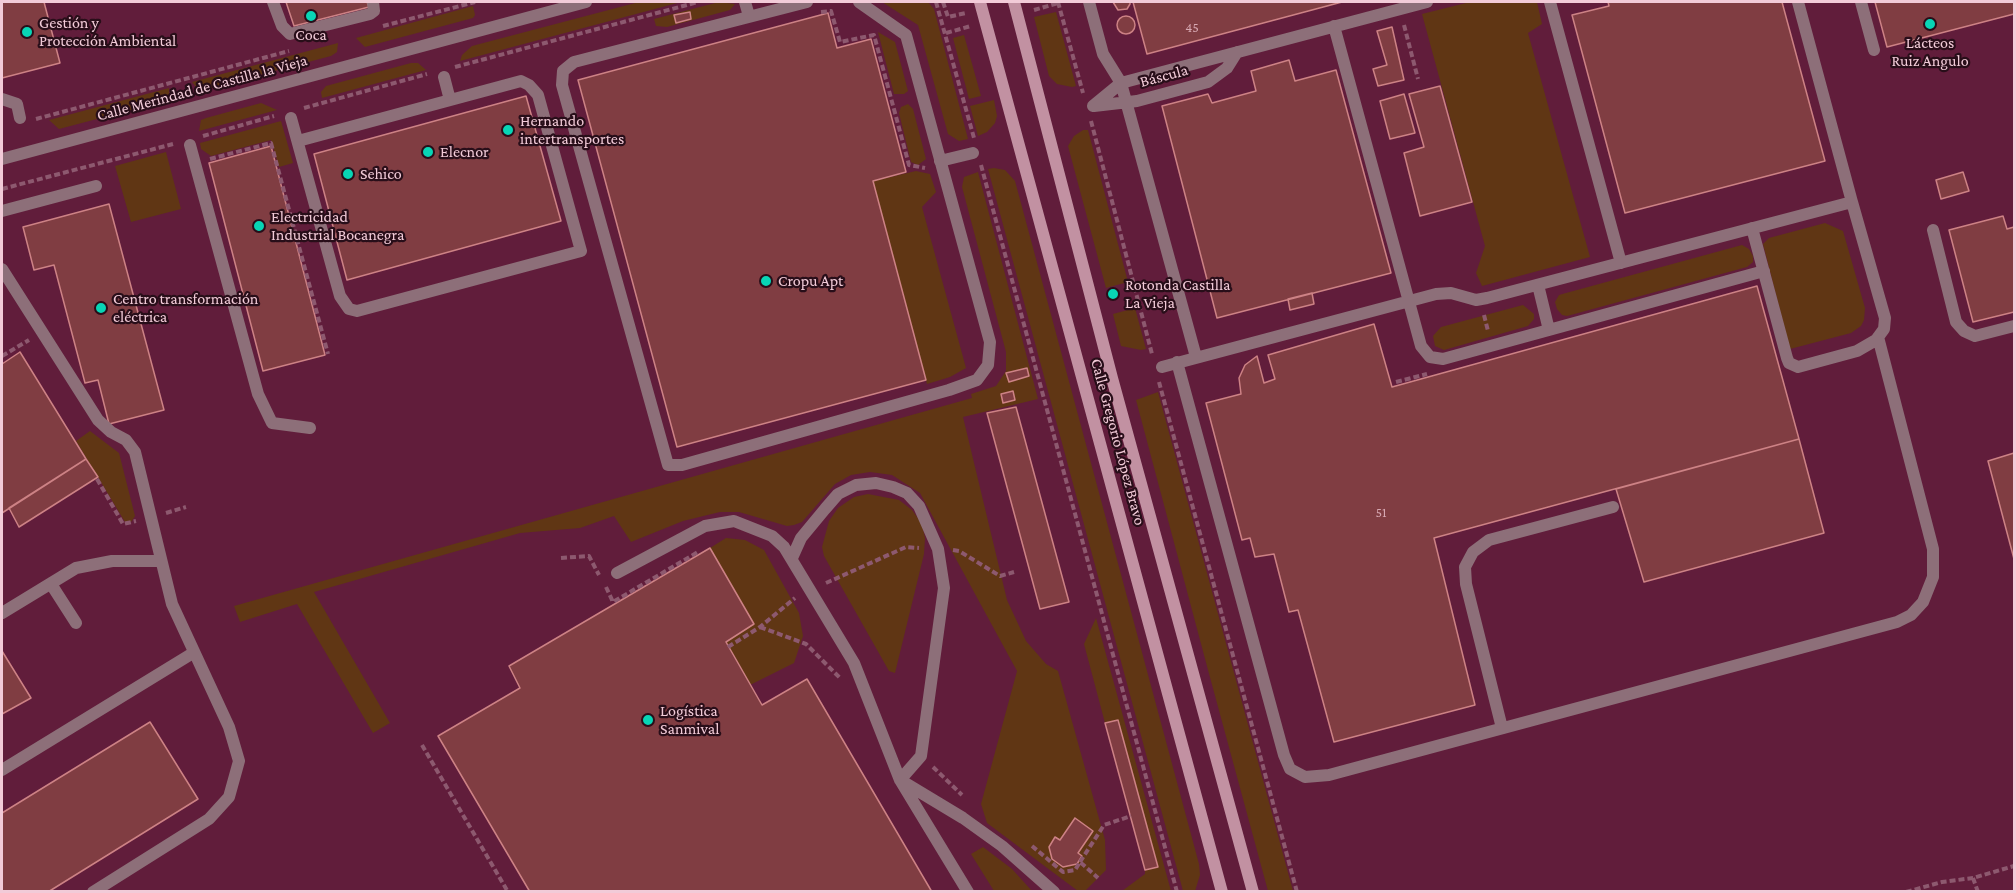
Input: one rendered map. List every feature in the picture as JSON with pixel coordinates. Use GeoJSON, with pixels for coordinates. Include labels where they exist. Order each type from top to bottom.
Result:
{"type":"FeatureCollection","features":[{"type":"Feature","properties":{"kind":"main road","name":"Calle Gregorio López Bravo"},"geometry":{"type":"LineString","coordinates":[[980,2],[1222,891]]}},
{"type":"Feature","properties":{"kind":"main road","name":"Calle Gregorio López Bravo"},"geometry":{"type":"LineString","coordinates":[[1014,2],[1112,378],[1253,891]]}},
{"type":"Feature","properties":{"kind":"street"},"geometry":{"type":"LineString","coordinates":[[273,2],[282,26],[290,34],[342,27],[375,11],[373,2]]}},
{"type":"Feature","properties":{"kind":"street","name":"Calle Merindad de Castilla la Vieja"},"geometry":{"type":"LineString","coordinates":[[2,159],[586,2]]}},
{"type":"Feature","properties":{"kind":"street"},"geometry":{"type":"LineString","coordinates":[[745,2],[749,16]]}},
{"type":"Feature","properties":{"kind":"street"},"geometry":{"type":"LineString","coordinates":[[807,2],[574,62],[563,71],[562,85],[668,465],[682,465],[950,390],[977,380],[984,373],[991,356],[990,342],[906,34],[859,2]]}},
{"type":"Feature","properties":{"kind":"street"},"geometry":{"type":"LineString","coordinates":[[1089,2],[1103,54],[1132,102],[1196,357]]}},
{"type":"Feature","properties":{"kind":"street"},"geometry":{"type":"LineString","coordinates":[[1121,83],[1427,2]]}},
{"type":"Feature","properties":{"kind":"street"},"geometry":{"type":"LineString","coordinates":[[1550,2],[1621,263]]}},
{"type":"Feature","properties":{"kind":"street"},"geometry":{"type":"LineString","coordinates":[[1752,228],[1789,363],[1798,366],[1857,351],[1884,329],[1885,318],[1798,2]]}},
{"type":"Feature","properties":{"kind":"street"},"geometry":{"type":"LineString","coordinates":[[1861,2],[1874,50]]}},
{"type":"Feature","properties":{"kind":"street"},"geometry":{"type":"LineString","coordinates":[[1334,26],[1421,346],[1430,357],[1443,359],[1764,271]]}},
{"type":"Feature","properties":{"kind":"street","name":"Báscula"},"geometry":{"type":"LineString","coordinates":[[1121,83],[1093,106],[1132,102],[1208,82],[1227,68],[1237,52]]}},
{"type":"Feature","properties":{"kind":"street"},"geometry":{"type":"LineString","coordinates":[[440,75],[450,100]]}},
{"type":"Feature","properties":{"kind":"street"},"geometry":{"type":"LineString","coordinates":[[285,117],[298,141],[340,296],[349,309],[357,311],[581,251],[538,95],[529,85],[521,81],[298,141]]}},
{"type":"Feature","properties":{"kind":"street"},"geometry":{"type":"LineString","coordinates":[[2,99],[17,104],[25,119]]}},
{"type":"Feature","properties":{"kind":"street"},"geometry":{"type":"LineString","coordinates":[[184,144],[195,162],[258,394],[272,423],[310,428]]}},
{"type":"Feature","properties":{"kind":"street"},"geometry":{"type":"LineString","coordinates":[[940,161],[974,147]]}},
{"type":"Feature","properties":{"kind":"street"},"geometry":{"type":"LineString","coordinates":[[2,211],[96,186]]}},
{"type":"Feature","properties":{"kind":"street"},"geometry":{"type":"LineString","coordinates":[[1162,367],[1409,300],[1451,293],[1480,299],[1852,202]]}},
{"type":"Feature","properties":{"kind":"street"},"geometry":{"type":"LineString","coordinates":[[1933,230],[1956,322],[1964,331],[1975,336],[2014,326]]}},
{"type":"Feature","properties":{"kind":"street"},"geometry":{"type":"LineString","coordinates":[[2,269],[98,420],[111,432],[126,440],[135,452],[172,604],[229,727],[239,761],[229,797],[209,819],[93,891]]}},
{"type":"Feature","properties":{"kind":"street"},"geometry":{"type":"LineString","coordinates":[[1538,285],[1550,330]]}},
{"type":"Feature","properties":{"kind":"street"},"geometry":{"type":"LineString","coordinates":[[1177,362],[1284,755],[1290,769],[1305,777],[1329,775],[1881,627],[1911,615],[1923,602],[1933,577],[1933,549],[1878,336]]}},
{"type":"Feature","properties":{"kind":"street"},"geometry":{"type":"LineString","coordinates":[[792,558],[801,538],[838,494],[856,485],[876,483],[907,493],[919,506],[938,549],[944,588],[921,756],[900,780]]}},
{"type":"Feature","properties":{"kind":"street"},"geometry":{"type":"LineString","coordinates":[[1502,728],[1466,584],[1465,567],[1473,552],[1489,540],[1613,507]]}},
{"type":"Feature","properties":{"kind":"street"},"geometry":{"type":"LineString","coordinates":[[616,573],[705,526],[734,521],[772,536],[792,558],[854,663],[900,780],[968,891]]}},
{"type":"Feature","properties":{"kind":"street"},"geometry":{"type":"LineString","coordinates":[[2,613],[76,568],[112,561],[160,561]]}},
{"type":"Feature","properties":{"kind":"street"},"geometry":{"type":"LineString","coordinates":[[51,584],[76,623]]}},
{"type":"Feature","properties":{"kind":"street"},"geometry":{"type":"LineString","coordinates":[[2,770],[193,653]]}},
{"type":"Feature","properties":{"kind":"street"},"geometry":{"type":"LineString","coordinates":[[900,780],[963,818],[1002,846],[1054,891]]}},
{"type":"Feature","properties":{"kind":"path"},"geometry":{"type":"LineString","coordinates":[[376,28],[475,2]]}},
{"type":"Feature","properties":{"kind":"path"},"geometry":{"type":"LineString","coordinates":[[453,68],[698,2]]}},
{"type":"Feature","properties":{"kind":"path"},"geometry":{"type":"LineString","coordinates":[[936,2],[974,147]]}},
{"type":"Feature","properties":{"kind":"path"},"geometry":{"type":"LineString","coordinates":[[1058,2],[1085,99]]}},
{"type":"Feature","properties":{"kind":"path"},"geometry":{"type":"LineString","coordinates":[[1400,9],[1418,79]]}},
{"type":"Feature","properties":{"kind":"path"},"geometry":{"type":"LineString","coordinates":[[815,13],[831,11],[840,42],[874,35],[909,165],[926,168]]}},
{"type":"Feature","properties":{"kind":"path"},"geometry":{"type":"LineString","coordinates":[[25,119],[291,51]]}},
{"type":"Feature","properties":{"kind":"path"},"geometry":{"type":"LineString","coordinates":[[300,109],[440,75]]}},
{"type":"Feature","properties":{"kind":"path"},"geometry":{"type":"LineString","coordinates":[[200,136],[285,117]]}},
{"type":"Feature","properties":{"kind":"path"},"geometry":{"type":"LineString","coordinates":[[1090,119],[1152,357]]}},
{"type":"Feature","properties":{"kind":"path"},"geometry":{"type":"LineString","coordinates":[[195,162],[271,143],[328,354]]}},
{"type":"Feature","properties":{"kind":"path"},"geometry":{"type":"LineString","coordinates":[[2,189],[184,144]]}},
{"type":"Feature","properties":{"kind":"path"},"geometry":{"type":"LineString","coordinates":[[981,164],[1177,891]]}},
{"type":"Feature","properties":{"kind":"path"},"geometry":{"type":"LineString","coordinates":[[2,356],[28,340]]}},
{"type":"Feature","properties":{"kind":"path"},"geometry":{"type":"LineString","coordinates":[[1159,380],[1297,891]]}},
{"type":"Feature","properties":{"kind":"path"},"geometry":{"type":"LineString","coordinates":[[728,647],[760,627],[797,597],[906,547],[959,551],[1000,576],[1014,572]]}},
{"type":"Feature","properties":{"kind":"path"},"geometry":{"type":"LineString","coordinates":[[561,558],[589,556],[614,602],[705,548]]}},
{"type":"Feature","properties":{"kind":"path"},"geometry":{"type":"LineString","coordinates":[[791,586],[797,597]]}},
{"type":"Feature","properties":{"kind":"path"},"geometry":{"type":"LineString","coordinates":[[422,745],[508,891]]}},
{"type":"Feature","properties":{"kind":"path"},"geometry":{"type":"LineString","coordinates":[[1080,862],[1104,825],[1131,816]]}},
{"type":"Feature","properties":{"kind":"path"},"geometry":{"type":"LineString","coordinates":[[1906,891],[1973,878],[2014,866]]}},
{"type":"Feature","properties":{"kind":"path"},"geometry":{"type":"LineString","coordinates":[[1973,878],[1978,891]]}},
{"type":"Feature","properties":{"kind":"shaded area"},"geometry":{"type":"Polygon","coordinates":[[[2,2],[2014,2],[2014,891],[2,892],[2,2]]]}},
{"type":"Feature","properties":{"kind":"shaded area"},"geometry":{"type":"Polygon","coordinates":[[[639,2],[681,2],[460,61],[462,55],[472,46],[639,2]]]}},
{"type":"Feature","properties":{"kind":"shaded area"},"geometry":{"type":"Polygon","coordinates":[[[719,2],[735,4],[730,10],[667,27],[656,26],[654,19],[719,2]]]}},
{"type":"Feature","properties":{"kind":"shaded area"},"geometry":{"type":"Polygon","coordinates":[[[882,2],[928,2],[934,9],[968,139],[959,141],[948,134],[918,25],[882,2]]]}},
{"type":"Feature","properties":{"kind":"shaded area"},"geometry":{"type":"Polygon","coordinates":[[[1470,2],[1537,2],[1542,24],[1528,33],[1590,257],[1482,286],[1476,273],[1485,246],[1422,14],[1470,2]]]}},
{"type":"Feature","properties":{"kind":"shaded area"},"geometry":{"type":"Polygon","coordinates":[[[473,6],[475,15],[473,18],[365,47],[356,38],[473,6]]]}},
{"type":"Feature","properties":{"kind":"shaded area"},"geometry":{"type":"Polygon","coordinates":[[[1056,12],[1076,86],[1072,87],[1057,84],[1049,76],[1034,17],[1056,12]]]}},
{"type":"Feature","properties":{"kind":"shaded area"},"geometry":{"type":"Polygon","coordinates":[[[878,32],[895,42],[908,91],[904,94],[894,94],[878,32]]]}},
{"type":"Feature","properties":{"kind":"shaded area"},"geometry":{"type":"Polygon","coordinates":[[[964,35],[981,96],[969,99],[953,38],[964,35]]]}},
{"type":"Feature","properties":{"kind":"shaded area"},"geometry":{"type":"Polygon","coordinates":[[[338,43],[337,52],[331,56],[199,91],[192,82],[338,43]]]}},
{"type":"Feature","properties":{"kind":"shaded area"},"geometry":{"type":"Polygon","coordinates":[[[418,63],[426,70],[322,98],[321,92],[326,86],[418,63]]]}},
{"type":"Feature","properties":{"kind":"shaded area"},"geometry":{"type":"Polygon","coordinates":[[[169,88],[169,100],[59,129],[49,120],[169,88]]]}},
{"type":"Feature","properties":{"kind":"shaded area"},"geometry":{"type":"Polygon","coordinates":[[[994,100],[997,116],[995,123],[987,132],[978,136],[970,106],[994,100]]]}},
{"type":"Feature","properties":{"kind":"shaded area"},"geometry":{"type":"Polygon","coordinates":[[[261,103],[277,110],[199,131],[201,120],[261,103]]]}},
{"type":"Feature","properties":{"kind":"shaded area"},"geometry":{"type":"Polygon","coordinates":[[[908,104],[913,109],[926,159],[918,165],[911,162],[899,113],[901,107],[908,104]]]}},
{"type":"Feature","properties":{"kind":"shaded area"},"geometry":{"type":"Polygon","coordinates":[[[281,121],[293,163],[279,167],[271,140],[211,156],[201,149],[200,143],[281,121]]]}},
{"type":"Feature","properties":{"kind":"shaded area"},"geometry":{"type":"Polygon","coordinates":[[[1083,130],[1088,130],[1128,282],[1106,288],[1068,146],[1074,136],[1083,130]]]}},
{"type":"Feature","properties":{"kind":"shaded area"},"geometry":{"type":"Polygon","coordinates":[[[166,152],[181,209],[131,222],[115,166],[166,152]]]}},
{"type":"Feature","properties":{"kind":"shaded area"},"geometry":{"type":"Polygon","coordinates":[[[988,169],[1005,170],[1015,181],[1199,864],[1200,875],[1195,891],[1183,891],[988,169]]]}},
{"type":"Feature","properties":{"kind":"shaded area"},"geometry":{"type":"Polygon","coordinates":[[[916,171],[930,174],[936,192],[922,207],[966,368],[950,377],[927,384],[873,181],[916,171]]]}},
{"type":"Feature","properties":{"kind":"shaded area"},"geometry":{"type":"Polygon","coordinates":[[[978,172],[1038,399],[963,417],[1007,600],[1026,641],[1046,664],[1058,671],[1105,840],[1106,870],[1085,891],[1078,891],[987,823],[981,804],[1017,671],[920,493],[892,475],[870,472],[851,475],[835,484],[802,522],[794,525],[787,526],[739,512],[720,512],[683,521],[631,542],[614,516],[580,528],[520,533],[314,592],[390,723],[373,733],[297,604],[240,622],[234,606],[972,398],[971,394],[996,386],[1006,371],[1006,352],[962,187],[964,177],[978,172]]]}},
{"type":"Feature","properties":{"kind":"shaded area"},"geometry":{"type":"Polygon","coordinates":[[[1825,223],[1843,231],[1865,308],[1864,320],[1861,326],[1851,333],[1790,349],[1763,244],[1769,238],[1825,223]]]}},
{"type":"Feature","properties":{"kind":"shaded area"},"geometry":{"type":"Polygon","coordinates":[[[1742,245],[1749,249],[1753,256],[1753,262],[1747,267],[1567,316],[1562,315],[1557,309],[1555,302],[1559,295],[1742,245]]]}},
{"type":"Feature","properties":{"kind":"shaded area"},"geometry":{"type":"Polygon","coordinates":[[[1523,305],[1534,314],[1534,319],[1528,326],[1444,350],[1435,346],[1433,336],[1441,327],[1523,305]]]}},
{"type":"Feature","properties":{"kind":"shaded area"},"geometry":{"type":"Polygon","coordinates":[[[1135,308],[1146,349],[1121,346],[1113,314],[1135,308]]]}},
{"type":"Feature","properties":{"kind":"shaded area"},"geometry":{"type":"Polygon","coordinates":[[[1158,392],[1293,891],[1268,891],[1208,670],[1136,400],[1158,392]]]}},
{"type":"Feature","properties":{"kind":"shaded area"},"geometry":{"type":"Polygon","coordinates":[[[90,431],[119,453],[135,516],[131,522],[125,522],[76,441],[90,431]]]}},
{"type":"Feature","properties":{"kind":"shaded area"},"geometry":{"type":"Polygon","coordinates":[[[868,494],[899,500],[912,510],[922,524],[925,538],[924,554],[895,673],[889,671],[824,556],[822,547],[829,521],[838,508],[854,497],[868,494]]]}},
{"type":"Feature","properties":{"kind":"shaded area"},"geometry":{"type":"Polygon","coordinates":[[[726,538],[745,540],[764,550],[799,613],[803,636],[794,663],[750,685],[726,642],[754,624],[710,548],[726,538]]]}},
{"type":"Feature","properties":{"kind":"shaded area"},"geometry":{"type":"Polygon","coordinates":[[[1096,618],[1171,891],[1122,891],[1145,874],[1145,870],[1157,867],[1118,721],[1105,723],[1084,644],[1096,618]]]}},
{"type":"Feature","properties":{"kind":"shaded area"},"geometry":{"type":"Polygon","coordinates":[[[983,847],[1012,869],[1032,891],[994,891],[971,854],[983,847]]]}},
{"type":"Feature","properties":{"kind":"building","name":"Gestión y Protección Ambiental"},"geometry":{"type":"Polygon","coordinates":[[[2,2],[44,2],[60,63],[2,78],[2,2]]]}},
{"type":"Feature","properties":{"kind":"building","name":"Coca"},"geometry":{"type":"Polygon","coordinates":[[[286,2],[367,2],[369,7],[294,26],[286,2]]]}},
{"type":"Feature","properties":{"kind":"building"},"geometry":{"type":"Polygon","coordinates":[[[1113,2],[1130,2],[1130,4],[1127,9],[1118,10],[1113,2]]]}},
{"type":"Feature","properties":{"kind":"building"},"geometry":{"type":"Polygon","coordinates":[[[1133,2],[1342,2],[1147,54],[1133,2]]]}},
{"type":"Feature","properties":{"kind":"building"},"geometry":{"type":"Polygon","coordinates":[[[1608,2],[1782,2],[1825,161],[1625,213],[1572,15],[1609,6],[1608,2]]]}},
{"type":"Feature","properties":{"kind":"building","name":"Lácteos Ruiz Angulo"},"geometry":{"type":"Polygon","coordinates":[[[1875,2],[2014,2],[2014,14],[1887,47],[1875,2]]]}},
{"type":"Feature","properties":{"kind":"building"},"geometry":{"type":"Polygon","coordinates":[[[690,12],[691,19],[676,23],[674,15],[690,12]]]}},
{"type":"Feature","properties":{"kind":"building","name":"Cropu Apt"},"geometry":{"type":"Polygon","coordinates":[[[828,13],[837,48],[871,39],[906,172],[873,181],[926,380],[677,447],[578,80],[828,13]]]}},
{"type":"Feature","properties":{"kind":"building"},"geometry":{"type":"Polygon","coordinates":[[[1122,16],[1130,16],[1135,21],[1133,32],[1122,34],[1117,29],[1117,21],[1122,16]]]}},
{"type":"Feature","properties":{"kind":"building"},"geometry":{"type":"Polygon","coordinates":[[[1392,27],[1404,80],[1378,86],[1373,69],[1387,65],[1377,31],[1392,27]]]}},
{"type":"Feature","properties":{"kind":"building"},"geometry":{"type":"Polygon","coordinates":[[[1289,60],[1295,81],[1336,70],[1391,273],[1217,318],[1162,106],[1208,94],[1212,103],[1256,91],[1251,71],[1289,60]]]}},
{"type":"Feature","properties":{"kind":"building"},"geometry":{"type":"Polygon","coordinates":[[[1440,86],[1472,202],[1420,216],[1404,153],[1424,147],[1409,94],[1440,86]]]}},
{"type":"Feature","properties":{"kind":"building"},"geometry":{"type":"Polygon","coordinates":[[[1404,94],[1415,133],[1390,139],[1380,101],[1404,94]]]}},
{"type":"Feature","properties":{"kind":"building"},"geometry":{"type":"Polygon","coordinates":[[[526,96],[561,221],[347,280],[314,154],[526,96]]]}},
{"type":"Feature","properties":{"kind":"building","name":"Electricidad Industrial Bocanegra"},"geometry":{"type":"Polygon","coordinates":[[[271,146],[325,355],[263,371],[209,163],[271,146]]]}},
{"type":"Feature","properties":{"kind":"building"},"geometry":{"type":"Polygon","coordinates":[[[1963,172],[1969,191],[1941,199],[1936,180],[1963,172]]]}},
{"type":"Feature","properties":{"kind":"building","name":"Centro transformación eléctrica"},"geometry":{"type":"Polygon","coordinates":[[[109,204],[164,410],[109,424],[98,380],[85,383],[54,265],[34,270],[23,227],[109,204]]]}},
{"type":"Feature","properties":{"kind":"building"},"geometry":{"type":"Polygon","coordinates":[[[2003,216],[2007,229],[2014,227],[2014,312],[1973,322],[1949,230],[2003,216]]]}},
{"type":"Feature","properties":{"kind":"building"},"geometry":{"type":"Polygon","coordinates":[[[1757,286],[1799,439],[1434,538],[1475,705],[1334,742],[1298,610],[1289,612],[1274,554],[1255,557],[1250,538],[1242,540],[1206,403],[1241,394],[1239,378],[1245,365],[1257,356],[1264,383],[1275,379],[1268,355],[1374,324],[1392,387],[1757,286]]]}},
{"type":"Feature","properties":{"kind":"building"},"geometry":{"type":"Polygon","coordinates":[[[1312,293],[1314,304],[1290,310],[1288,299],[1312,293]]]}},
{"type":"Feature","properties":{"kind":"building"},"geometry":{"type":"Polygon","coordinates":[[[20,352],[86,459],[2,513],[2,364],[20,352]]]}},
{"type":"Feature","properties":{"kind":"building"},"geometry":{"type":"Polygon","coordinates":[[[1027,368],[1029,376],[1009,382],[1006,373],[1027,368]]]}},
{"type":"Feature","properties":{"kind":"building"},"geometry":{"type":"Polygon","coordinates":[[[1013,391],[1015,400],[1003,403],[1001,394],[1013,391]]]}},
{"type":"Feature","properties":{"kind":"building"},"geometry":{"type":"Polygon","coordinates":[[[1016,407],[1069,602],[1040,609],[987,413],[1016,407]]]}},
{"type":"Feature","properties":{"kind":"building"},"geometry":{"type":"Polygon","coordinates":[[[1799,439],[1824,533],[1644,582],[1616,489],[1799,439]]]}},
{"type":"Feature","properties":{"kind":"building"},"geometry":{"type":"Polygon","coordinates":[[[2014,453],[2014,559],[1988,461],[2014,453]]]}},
{"type":"Feature","properties":{"kind":"building"},"geometry":{"type":"Polygon","coordinates":[[[86,459],[98,477],[19,527],[9,508],[86,459]]]}},
{"type":"Feature","properties":{"kind":"building","name":"Logística Sanmival"},"geometry":{"type":"Polygon","coordinates":[[[710,548],[754,624],[726,642],[762,705],[807,679],[932,892],[530,892],[438,736],[520,688],[509,666],[710,548]]]}},
{"type":"Feature","properties":{"kind":"building"},"geometry":{"type":"Polygon","coordinates":[[[2,651],[31,698],[2,714],[2,651]]]}},
{"type":"Feature","properties":{"kind":"building"},"geometry":{"type":"Polygon","coordinates":[[[1118,720],[1158,867],[1145,870],[1105,723],[1118,720]]]}},
{"type":"Feature","properties":{"kind":"building"},"geometry":{"type":"Polygon","coordinates":[[[150,722],[198,799],[48,892],[2,892],[2,813],[150,722]]]}},
{"type":"Feature","properties":{"kind":"building"},"geometry":{"type":"Polygon","coordinates":[[[1075,818],[1093,831],[1078,853],[1082,856],[1077,864],[1063,867],[1052,859],[1049,847],[1055,837],[1060,840],[1075,818]]]}},
{"type":"Feature","properties":{"kind":"place","name":"Coca"},"geometry":{"type":"Point","coordinates":[311,16]}},
{"type":"Feature","properties":{"kind":"place","name":"Lácteos Ruiz Angulo"},"geometry":{"type":"Point","coordinates":[1930,24]}},
{"type":"Feature","properties":{"kind":"place","name":"Gestión y Protección Ambiental"},"geometry":{"type":"Point","coordinates":[27,32]}},
{"type":"Feature","properties":{"kind":"place","name":"Hernando intertransportes"},"geometry":{"type":"Point","coordinates":[508,130]}},
{"type":"Feature","properties":{"kind":"place","name":"Elecnor"},"geometry":{"type":"Point","coordinates":[428,152]}},
{"type":"Feature","properties":{"kind":"place","name":"Sehico"},"geometry":{"type":"Point","coordinates":[348,174]}},
{"type":"Feature","properties":{"kind":"place","name":"Electricidad Industrial Bocanegra"},"geometry":{"type":"Point","coordinates":[259,226]}},
{"type":"Feature","properties":{"kind":"place","name":"Cropu Apt"},"geometry":{"type":"Point","coordinates":[766,281]}},
{"type":"Feature","properties":{"kind":"place","name":"Rotonda Castilla La Vieja"},"geometry":{"type":"Point","coordinates":[1113,294]}},
{"type":"Feature","properties":{"kind":"place","name":"Centro transformación eléctrica"},"geometry":{"type":"Point","coordinates":[101,308]}},
{"type":"Feature","properties":{"kind":"place","name":"Logística Sanmival"},"geometry":{"type":"Point","coordinates":[648,720]}}]}
